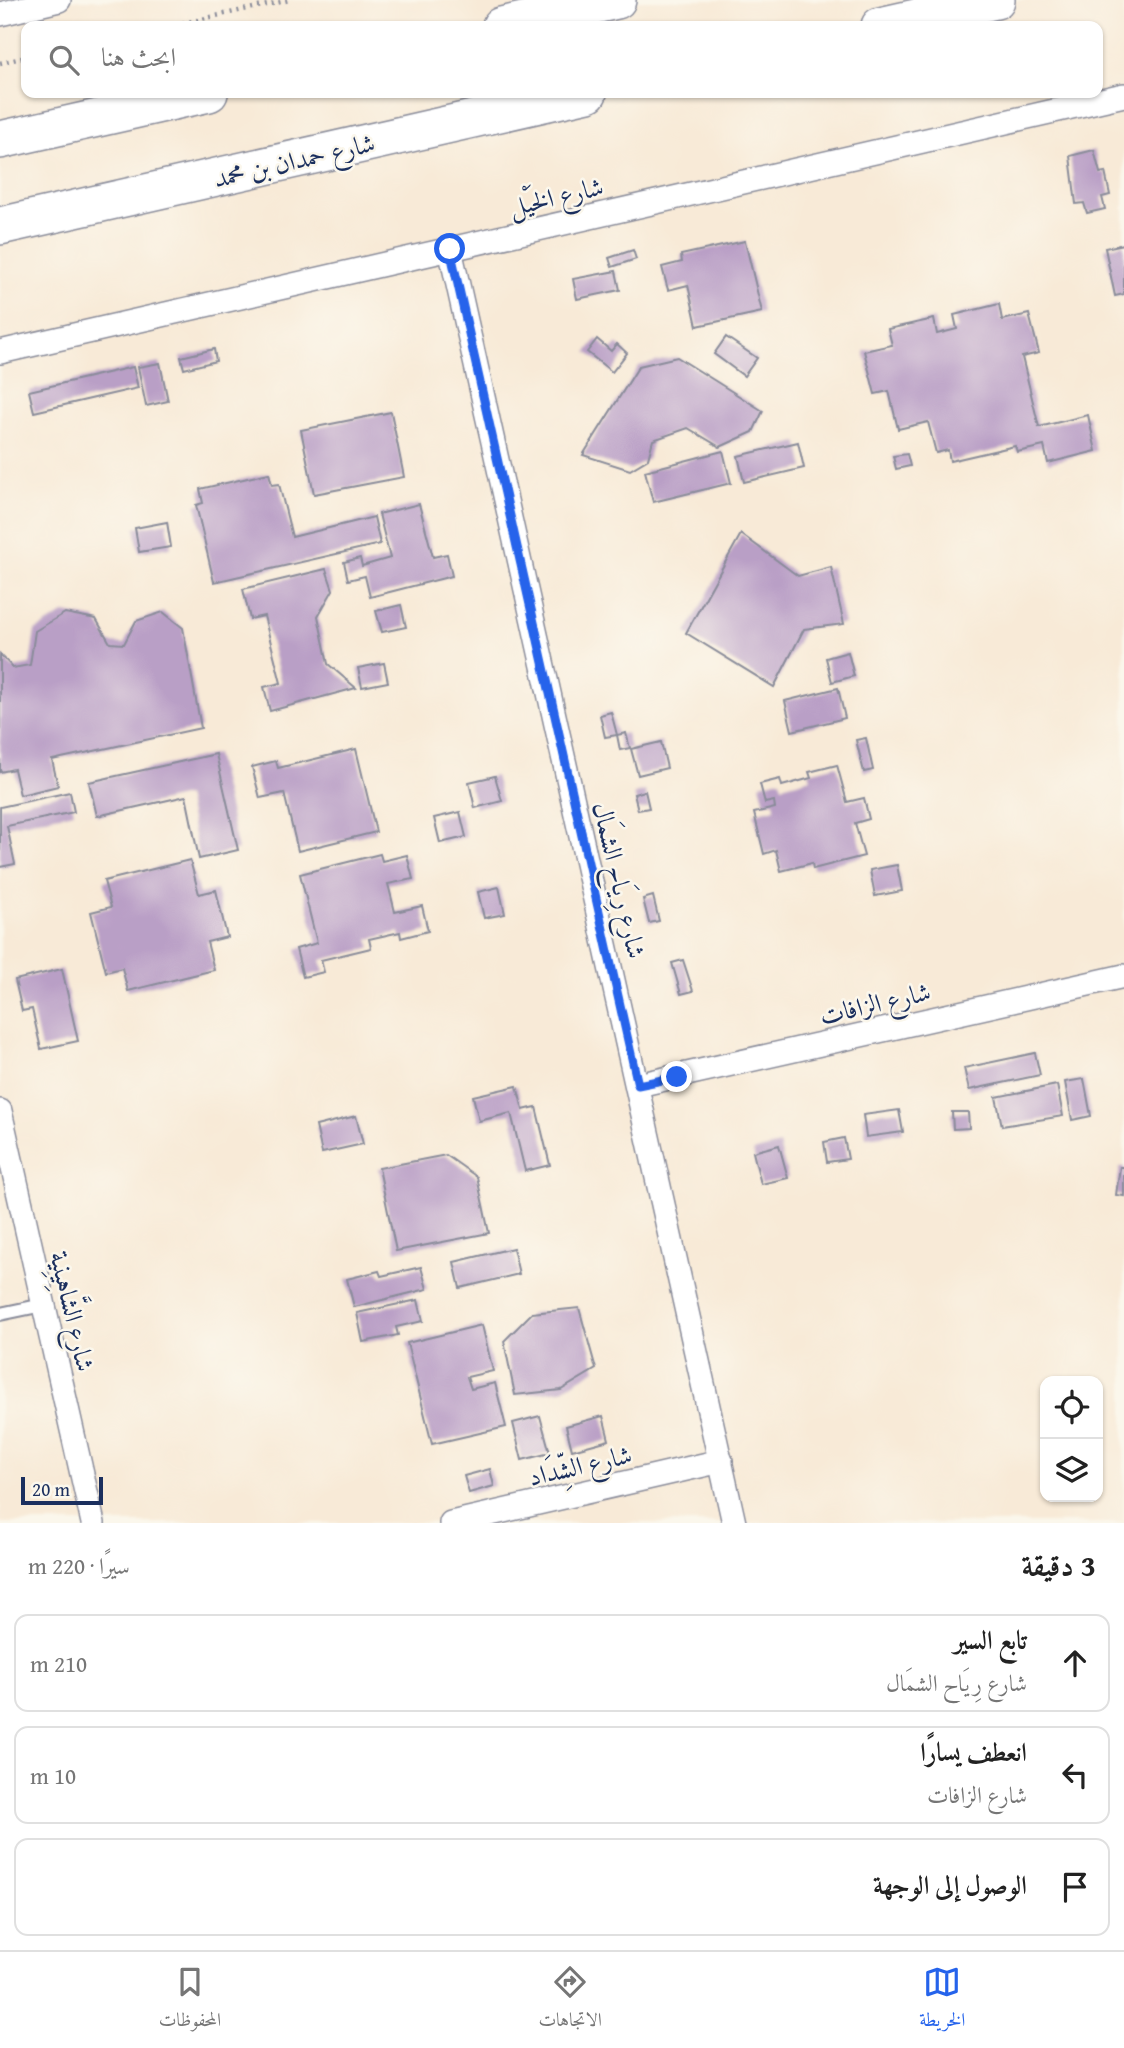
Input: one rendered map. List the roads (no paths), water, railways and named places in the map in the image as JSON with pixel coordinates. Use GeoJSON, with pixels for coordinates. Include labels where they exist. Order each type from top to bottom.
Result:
{"type":"FeatureCollection","features":[{"type":"Feature","properties":{"kind":"main road"},"geometry":{"type":"LineString","coordinates":[[523,21],[617,0]]}},
{"type":"Feature","properties":{"kind":"main road"},"geometry":{"type":"LineString","coordinates":[[902,21],[996,0]]}},
{"type":"Feature","properties":{"kind":"main road"},"geometry":{"type":"LineString","coordinates":[[0,140],[187,98]]}},
{"type":"Feature","properties":{"kind":"main road","name":"شارع حمدان بن محمد"},"geometry":{"type":"LineString","coordinates":[[0,226],[566,98]]}},
{"type":"Feature","properties":{"kind":"street"},"geometry":{"type":"LineString","coordinates":[[0,14],[59,0]]}},
{"type":"Feature","properties":{"kind":"street","name":"شارع الخَيْل"},"geometry":{"type":"LineString","coordinates":[[0,352],[1124,95]]}},
{"type":"Feature","properties":{"kind":"street","name":"شارع رِيَاح الشمَال"},"geometry":{"type":"LineString","coordinates":[[450,249],[734,1523]]}},
{"type":"Feature","properties":{"kind":"street","name":"شارع الزافات"},"geometry":{"type":"LineString","coordinates":[[638,1085],[1124,976]]}},
{"type":"Feature","properties":{"kind":"street","name":"شارع الشَّاهِينِية"},"geometry":{"type":"LineString","coordinates":[[0,1111],[93,1523]]}},
{"type":"Feature","properties":{"kind":"street","name":"شارع الشِّدَاد"},"geometry":{"type":"LineString","coordinates":[[451,1523],[721,1461]]}},
{"type":"Feature","properties":{"kind":"lane"},"geometry":{"type":"LineString","coordinates":[[0,1314],[43,1305]]}}]}
